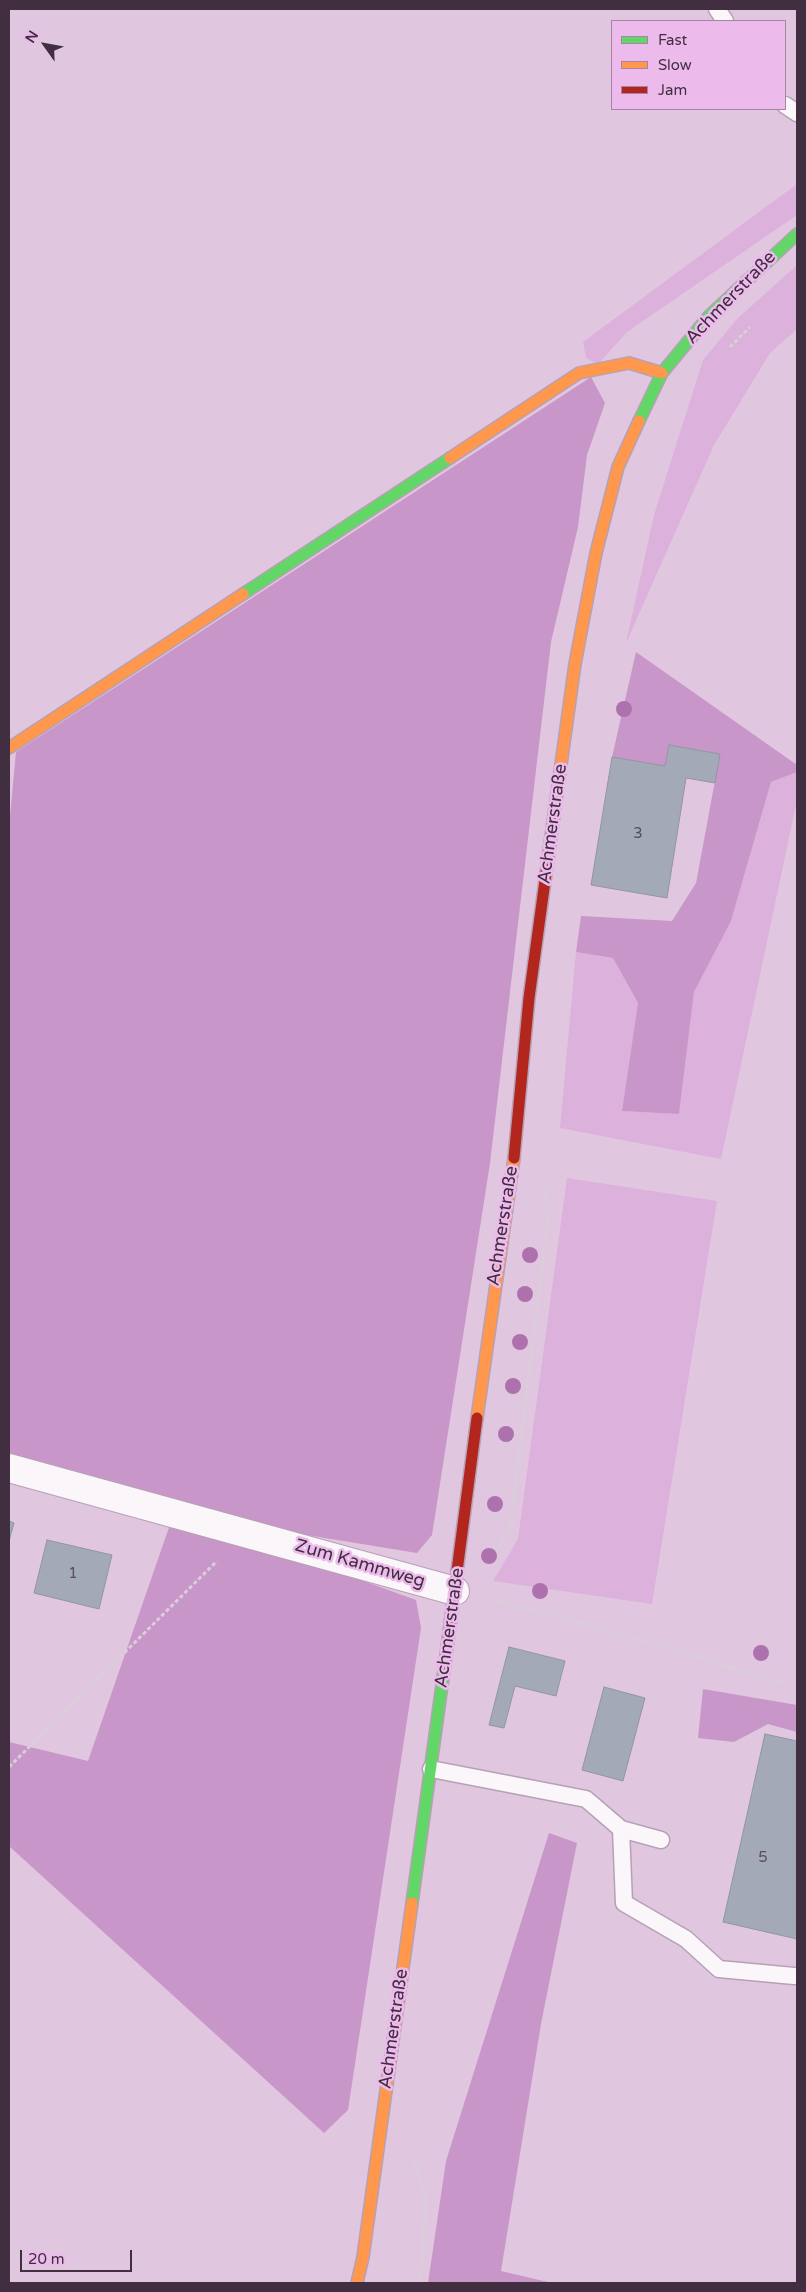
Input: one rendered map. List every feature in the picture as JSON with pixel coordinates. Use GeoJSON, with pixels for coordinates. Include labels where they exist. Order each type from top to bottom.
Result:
{"type":"FeatureCollection","features":[{"type":"Feature","properties":{"kind":"street","name":"Achmerstraße"},"geometry":{"type":"LineString","coordinates":[[356,2283],[363,2257],[431,1769],[491,1308],[516,1142],[528,998],[575,664],[596,553],[618,468],[662,373],[709,316],[797,234]]}},
{"type":"Feature","properties":{"kind":"street"},"geometry":{"type":"LineString","coordinates":[[9,748],[579,372],[629,363],[662,373]]}},
{"type":"Feature","properties":{"kind":"street","name":"Zum Kammweg"},"geometry":{"type":"LineString","coordinates":[[9,1468],[455,1591]]}},
{"type":"Feature","properties":{"kind":"lane"},"geometry":{"type":"LineString","coordinates":[[717,9],[725,20]]}},
{"type":"Feature","properties":{"kind":"lane"},"geometry":{"type":"LineString","coordinates":[[786,106],[797,113]]}},
{"type":"Feature","properties":{"kind":"lane"},"geometry":{"type":"LineString","coordinates":[[431,1769],[586,1799],[621,1829],[661,1840]]}},
{"type":"Feature","properties":{"kind":"lane"},"geometry":{"type":"LineString","coordinates":[[621,1829],[624,1904],[686,1939],[719,1970],[794,1976]]}},
{"type":"Feature","properties":{"kind":"path"},"geometry":{"type":"LineString","coordinates":[[724,353],[751,326]]}},
{"type":"Feature","properties":{"kind":"path"},"geometry":{"type":"LineString","coordinates":[[490,1560],[510,1529],[548,1218],[545,1181]]}},
{"type":"Feature","properties":{"kind":"path"},"geometry":{"type":"LineString","coordinates":[[9,1767],[246,1532]]}},
{"type":"Feature","properties":{"kind":"path"},"geometry":{"type":"LineString","coordinates":[[455,1591],[583,1623],[797,1687]]}},
{"type":"Feature","properties":{"kind":"path"},"geometry":{"type":"LineString","coordinates":[[412,2153],[426,2200],[420,2283]]}},
{"type":"Feature","properties":{"kind":"shaded area"},"geometry":{"type":"Polygon","coordinates":[[[797,184],[797,215],[627,332],[598,364],[586,358],[583,342],[797,184]]]}},
{"type":"Feature","properties":{"kind":"shaded area"},"geometry":{"type":"Polygon","coordinates":[[[797,265],[797,329],[770,353],[714,445],[626,643],[654,515],[703,360],[737,319],[797,265]]]}},
{"type":"Feature","properties":{"kind":"shaded area"},"geometry":{"type":"Polygon","coordinates":[[[591,377],[605,403],[587,455],[578,527],[551,642],[490,1163],[432,1535],[417,1553],[178,1514],[416,1600],[421,1628],[348,2110],[324,2133],[9,1846],[9,1742],[88,1761],[174,1513],[9,1468],[9,827],[16,752],[591,377]]]}},
{"type":"Feature","properties":{"kind":"shaded area"},"geometry":{"type":"Polygon","coordinates":[[[636,652],[797,765],[797,772],[771,782],[731,921],[694,992],[679,1114],[622,1111],[638,1003],[613,958],[576,952],[581,916],[672,921],[696,883],[720,754],[669,745],[665,766],[612,757],[636,652]]]}},
{"type":"Feature","properties":{"kind":"shaded area"},"geometry":{"type":"Polygon","coordinates":[[[797,772],[797,800],[721,1159],[560,1128],[576,952],[613,958],[638,1003],[622,1111],[679,1114],[694,992],[731,921],[771,782],[797,772]]]}},
{"type":"Feature","properties":{"kind":"shaded area"},"geometry":{"type":"Polygon","coordinates":[[[567,1178],[717,1201],[652,1604],[493,1581],[518,1539],[567,1178]]]}},
{"type":"Feature","properties":{"kind":"shaded area"},"geometry":{"type":"Polygon","coordinates":[[[703,1689],[797,1705],[797,1732],[768,1724],[734,1742],[698,1738],[703,1689]]]}},
{"type":"Feature","properties":{"kind":"shaded area"},"geometry":{"type":"Polygon","coordinates":[[[549,1833],[577,1843],[541,2024],[501,2271],[552,2283],[428,2283],[446,2161],[549,1833]]]}},
{"type":"Feature","properties":{"kind":"building"},"geometry":{"type":"Polygon","coordinates":[[[669,745],[720,754],[715,783],[686,778],[667,898],[591,885],[612,757],[665,766],[669,745]]]}},
{"type":"Feature","properties":{"kind":"building"},"geometry":{"type":"Polygon","coordinates":[[[9,1521],[14,1523],[9,1541],[9,1521]]]}},
{"type":"Feature","properties":{"kind":"building"},"geometry":{"type":"Polygon","coordinates":[[[47,1540],[112,1555],[99,1609],[34,1593],[47,1540]]]}},
{"type":"Feature","properties":{"kind":"building"},"geometry":{"type":"Polygon","coordinates":[[[509,1647],[565,1661],[556,1696],[515,1686],[504,1728],[489,1725],[509,1647]]]}},
{"type":"Feature","properties":{"kind":"building"},"geometry":{"type":"Polygon","coordinates":[[[604,1687],[645,1698],[623,1781],[582,1770],[604,1687]]]}},
{"type":"Feature","properties":{"kind":"building"},"geometry":{"type":"Polygon","coordinates":[[[765,1734],[797,1741],[797,1939],[723,1922],[765,1734]]]}},
{"type":"Feature","properties":{"kind":"traffic: fast"},"geometry":{"type":"LineString","coordinates":[[639,421],[662,373],[709,316],[797,234]]}},
{"type":"Feature","properties":{"kind":"traffic: fast"},"geometry":{"type":"LineString","coordinates":[[243,594],[450,458]]}},
{"type":"Feature","properties":{"kind":"traffic: fast"},"geometry":{"type":"LineString","coordinates":[[412,1903],[445,1663]]}},
{"type":"Feature","properties":{"kind":"traffic: slow"},"geometry":{"type":"LineString","coordinates":[[450,458],[579,373],[629,363],[662,373]]}},
{"type":"Feature","properties":{"kind":"traffic: slow"},"geometry":{"type":"LineString","coordinates":[[553,822],[575,664],[596,553],[618,467],[639,421]]}},
{"type":"Feature","properties":{"kind":"traffic: slow"},"geometry":{"type":"LineString","coordinates":[[9,748],[243,594]]}},
{"type":"Feature","properties":{"kind":"traffic: slow"},"geometry":{"type":"LineString","coordinates":[[477,1418],[514,1158]]}},
{"type":"Feature","properties":{"kind":"traffic: slow"},"geometry":{"type":"LineString","coordinates":[[357,2283],[363,2257],[412,1903]]}},
{"type":"Feature","properties":{"kind":"traffic: jam"},"geometry":{"type":"LineString","coordinates":[[514,1158],[529,998],[553,822]]}},
{"type":"Feature","properties":{"kind":"traffic: jam"},"geometry":{"type":"LineString","coordinates":[[445,1663],[477,1418]]}}]}
